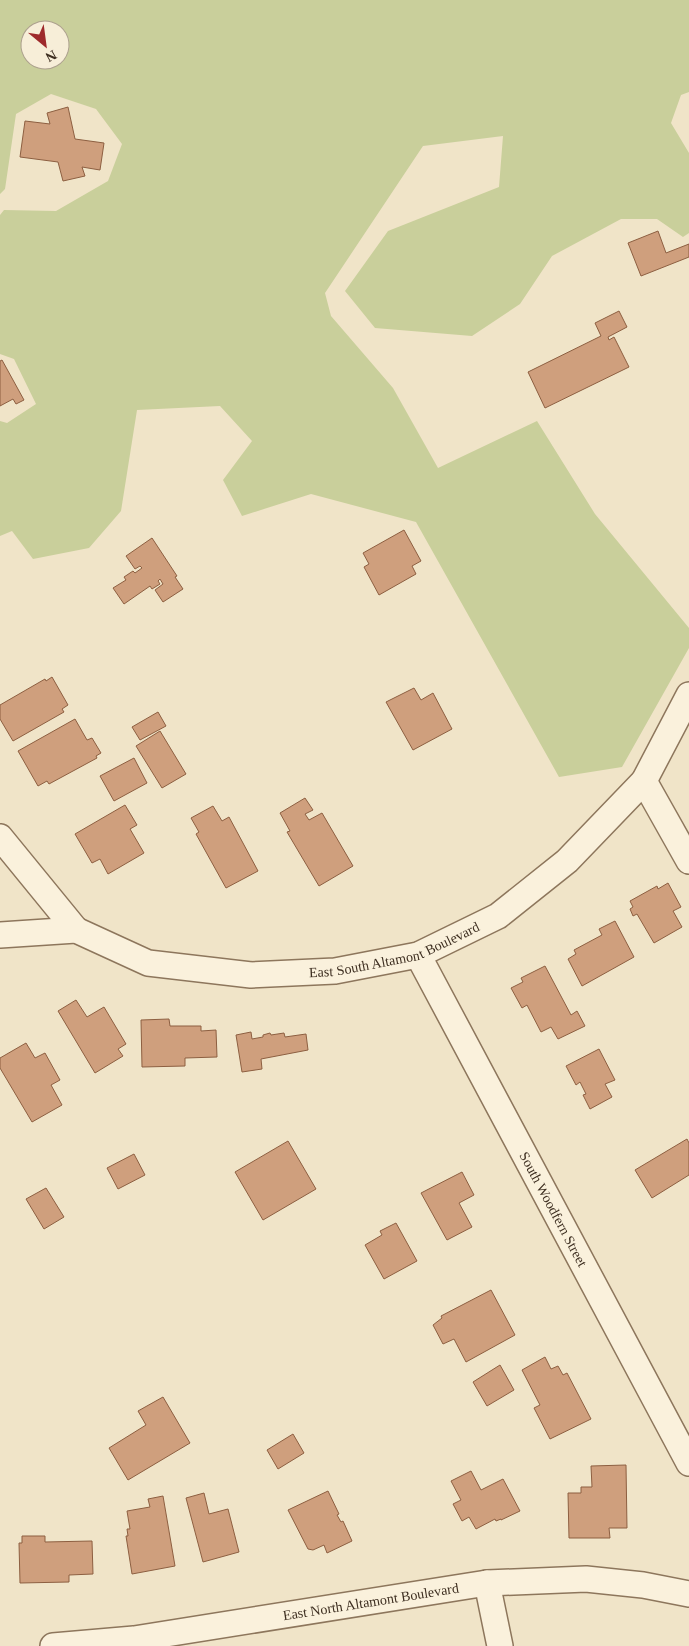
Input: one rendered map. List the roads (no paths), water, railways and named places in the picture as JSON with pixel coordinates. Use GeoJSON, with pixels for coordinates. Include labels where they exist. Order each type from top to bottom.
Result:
{"type":"FeatureCollection","features":[{"type":"Feature","properties":{"kind":"street","name":"East South Altamont Boulevard"},"geometry":{"type":"LineString","coordinates":[[0,935],[76,930],[148,962],[251,975],[335,971],[418,955],[498,916],[567,861],[644,781],[689,695]]}},
{"type":"Feature","properties":{"kind":"street"},"geometry":{"type":"LineString","coordinates":[[644,781],[689,861]]}},
{"type":"Feature","properties":{"kind":"street"},"geometry":{"type":"LineString","coordinates":[[0,837],[76,930]]}},
{"type":"Feature","properties":{"kind":"street","name":"South Woodfern Street"},"geometry":{"type":"LineString","coordinates":[[418,955],[689,1463]]}},
{"type":"Feature","properties":{"kind":"street","name":"East North Altamont Boulevard"},"geometry":{"type":"LineString","coordinates":[[53,1646],[134,1639],[487,1583],[586,1579],[643,1585],[689,1594]]}},
{"type":"Feature","properties":{"kind":"street"},"geometry":{"type":"LineString","coordinates":[[487,1583],[500,1646]]}}]}
